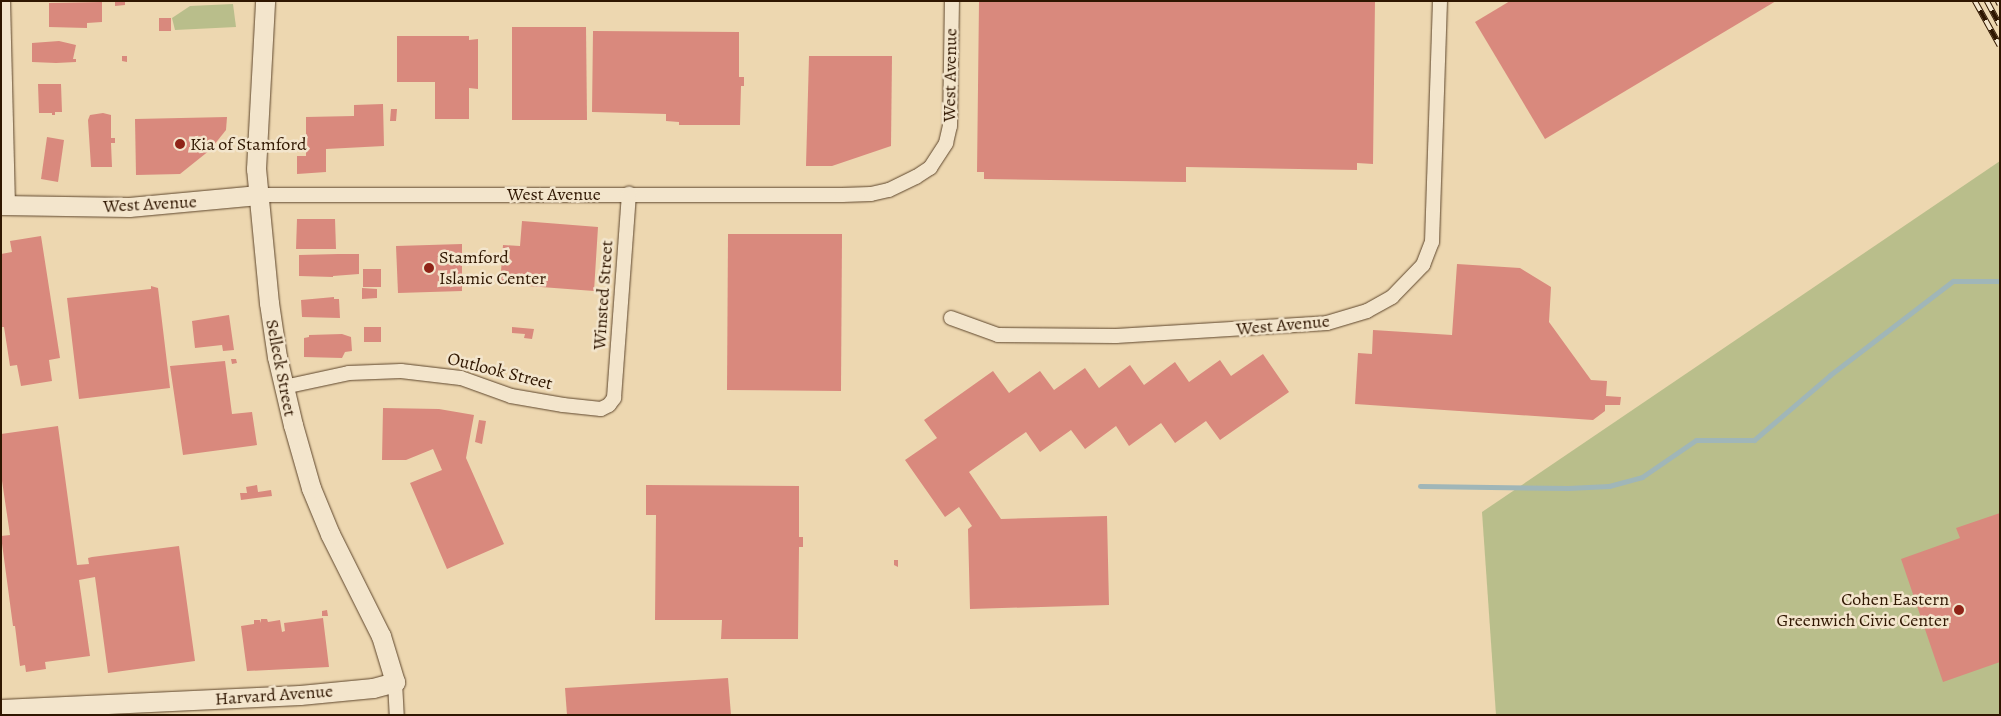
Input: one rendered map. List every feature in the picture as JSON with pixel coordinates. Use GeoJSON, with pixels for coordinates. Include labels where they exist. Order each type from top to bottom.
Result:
{"type":"FeatureCollection","features":[{"type":"Feature","properties":{"kind":"street"},"geometry":{"type":"LineString","coordinates":[[4,1],[4,205]]}},
{"type":"Feature","properties":{"kind":"street","name":"Selleck Street"},"geometry":{"type":"LineString","coordinates":[[266,1],[256,156],[258,195],[273,332],[284,387],[302,459],[317,504],[381,636],[395,682],[397,715]]}},
{"type":"Feature","properties":{"kind":"street","name":"West Avenue"},"geometry":{"type":"LineString","coordinates":[[4,205],[129,207],[258,195],[852,195],[889,190],[930,168],[939,157],[946,143],[950,126],[952,1]]}},
{"type":"Feature","properties":{"kind":"street","name":"West Avenue"},"geometry":{"type":"LineString","coordinates":[[951,318],[971,327],[998,335],[1116,336],[1328,323],[1367,311],[1392,297],[1423,265],[1432,242],[1440,1]]}},
{"type":"Feature","properties":{"kind":"street","name":"Winsted Street"},"geometry":{"type":"LineString","coordinates":[[614,398],[629,194]]}},
{"type":"Feature","properties":{"kind":"street","name":"Outlook Street"},"geometry":{"type":"LineString","coordinates":[[284,387],[348,373],[401,371],[461,378],[511,396],[583,408],[602,409],[609,405],[614,398]]}},
{"type":"Feature","properties":{"kind":"street","name":"Harvard Avenue"},"geometry":{"type":"LineString","coordinates":[[1,709],[300,694],[373,688],[395,682]]}},
{"type":"Feature","properties":{"kind":"green space"},"geometry":{"type":"Polygon","coordinates":[[[233,4],[236,27],[175,30],[172,18],[190,6],[233,4]]]}},
{"type":"Feature","properties":{"kind":"green space","name":"Cohen Eastern Greenwich Civic Center"},"geometry":{"type":"Polygon","coordinates":[[[2000,161],[2000,715],[1496,715],[1482,512],[2000,161]]]}},
{"type":"Feature","properties":{"kind":"building"},"geometry":{"type":"Polygon","coordinates":[[[115,1],[125,1],[125,5],[115,6],[115,1]]]}},
{"type":"Feature","properties":{"kind":"building"},"geometry":{"type":"Polygon","coordinates":[[[979,1],[1375,1],[1373,164],[1357,163],[1357,170],[1186,167],[1186,182],[984,179],[984,172],[977,172],[979,1]]]}},
{"type":"Feature","properties":{"kind":"building"},"geometry":{"type":"Polygon","coordinates":[[[1510,1],[1776,1],[1545,139],[1475,22],[1510,1]]]}},
{"type":"Feature","properties":{"kind":"building"},"geometry":{"type":"Polygon","coordinates":[[[102,2],[102,22],[87,23],[87,28],[49,27],[49,3],[102,2]]]}},
{"type":"Feature","properties":{"kind":"building"},"geometry":{"type":"Polygon","coordinates":[[[159,18],[171,18],[171,31],[159,31],[159,18]]]}},
{"type":"Feature","properties":{"kind":"building"},"geometry":{"type":"Polygon","coordinates":[[[512,27],[586,27],[587,120],[512,120],[512,27]]]}},
{"type":"Feature","properties":{"kind":"building"},"geometry":{"type":"Polygon","coordinates":[[[593,31],[739,32],[739,77],[744,77],[744,86],[741,86],[740,125],[679,125],[679,122],[666,121],[666,114],[592,112],[593,31]]]}},
{"type":"Feature","properties":{"kind":"building"},"geometry":{"type":"Polygon","coordinates":[[[397,36],[469,36],[469,40],[478,39],[478,89],[469,88],[469,119],[435,119],[435,82],[397,82],[397,36]]]}},
{"type":"Feature","properties":{"kind":"building"},"geometry":{"type":"Polygon","coordinates":[[[59,41],[76,45],[73,59],[76,59],[76,62],[32,62],[32,43],[59,41]]]}},
{"type":"Feature","properties":{"kind":"building"},"geometry":{"type":"Polygon","coordinates":[[[122,56],[127,56],[127,62],[122,61],[122,56]]]}},
{"type":"Feature","properties":{"kind":"building"},"geometry":{"type":"Polygon","coordinates":[[[809,56],[892,56],[891,146],[832,166],[806,166],[809,56]]]}},
{"type":"Feature","properties":{"kind":"building"},"geometry":{"type":"Polygon","coordinates":[[[38,84],[61,84],[62,112],[55,112],[55,115],[52,115],[52,113],[39,113],[38,84]]]}},
{"type":"Feature","properties":{"kind":"building"},"geometry":{"type":"Polygon","coordinates":[[[383,104],[384,146],[326,149],[326,172],[297,174],[297,156],[306,156],[306,117],[354,116],[354,105],[383,104]]]}},
{"type":"Feature","properties":{"kind":"building"},"geometry":{"type":"Polygon","coordinates":[[[391,109],[397,109],[396,121],[390,121],[391,109]]]}},
{"type":"Feature","properties":{"kind":"building"},"geometry":{"type":"Polygon","coordinates":[[[103,113],[111,115],[111,138],[115,138],[115,143],[111,143],[112,167],[91,167],[88,120],[90,115],[103,113]]]}},
{"type":"Feature","properties":{"kind":"building"},"geometry":{"type":"Polygon","coordinates":[[[227,117],[226,130],[210,150],[180,174],[136,175],[135,119],[227,117]]]}},
{"type":"Feature","properties":{"kind":"building"},"geometry":{"type":"Polygon","coordinates":[[[47,137],[64,140],[58,182],[41,179],[47,137]]]}},
{"type":"Feature","properties":{"kind":"building"},"geometry":{"type":"Polygon","coordinates":[[[297,219],[335,219],[336,249],[296,249],[297,219]]]}},
{"type":"Feature","properties":{"kind":"building"},"geometry":{"type":"Polygon","coordinates":[[[522,221],[598,227],[594,291],[500,284],[503,245],[520,246],[522,221]]]}},
{"type":"Feature","properties":{"kind":"building"},"geometry":{"type":"Polygon","coordinates":[[[728,234],[842,234],[841,391],[727,390],[728,234]]]}},
{"type":"Feature","properties":{"kind":"building"},"geometry":{"type":"Polygon","coordinates":[[[41,236],[60,358],[49,360],[52,381],[21,386],[17,365],[10,366],[4,327],[1,327],[1,254],[12,252],[10,241],[41,236]]]}},
{"type":"Feature","properties":{"kind":"building","name":"Stamford Islamic Center"},"geometry":{"type":"Polygon","coordinates":[[[462,244],[462,291],[398,293],[396,246],[462,244]]]}},
{"type":"Feature","properties":{"kind":"building"},"geometry":{"type":"Polygon","coordinates":[[[359,254],[359,274],[333,277],[299,276],[299,255],[359,254]]]}},
{"type":"Feature","properties":{"kind":"building"},"geometry":{"type":"Polygon","coordinates":[[[1457,264],[1520,268],[1551,287],[1549,322],[1591,380],[1607,381],[1606,396],[1621,397],[1620,405],[1605,405],[1605,411],[1593,420],[1355,404],[1358,353],[1372,354],[1373,330],[1452,335],[1457,264]]]}},
{"type":"Feature","properties":{"kind":"building"},"geometry":{"type":"Polygon","coordinates":[[[363,269],[381,269],[381,287],[363,287],[363,269]]]}},
{"type":"Feature","properties":{"kind":"building"},"geometry":{"type":"Polygon","coordinates":[[[151,286],[158,288],[170,388],[79,399],[67,298],[151,289],[151,286]]]}},
{"type":"Feature","properties":{"kind":"building"},"geometry":{"type":"Polygon","coordinates":[[[362,288],[377,289],[377,298],[362,299],[362,288]]]}},
{"type":"Feature","properties":{"kind":"building"},"geometry":{"type":"Polygon","coordinates":[[[334,297],[334,299],[339,299],[340,318],[302,317],[301,300],[334,297]]]}},
{"type":"Feature","properties":{"kind":"building"},"geometry":{"type":"Polygon","coordinates":[[[229,315],[234,350],[223,351],[222,345],[195,348],[192,321],[229,315]]]}},
{"type":"Feature","properties":{"kind":"building"},"geometry":{"type":"Polygon","coordinates":[[[364,327],[381,327],[381,342],[364,342],[364,327]]]}},
{"type":"Feature","properties":{"kind":"building"},"geometry":{"type":"Polygon","coordinates":[[[512,327],[534,329],[532,339],[524,338],[525,334],[512,333],[512,327]]]}},
{"type":"Feature","properties":{"kind":"building"},"geometry":{"type":"Polygon","coordinates":[[[342,334],[351,337],[352,351],[345,352],[342,358],[304,357],[304,338],[309,337],[309,335],[342,334]]]}},
{"type":"Feature","properties":{"kind":"building"},"geometry":{"type":"Polygon","coordinates":[[[1263,354],[1289,392],[1220,440],[1206,421],[1175,443],[1161,423],[1129,446],[1116,426],[1085,449],[1071,430],[1040,452],[1026,432],[969,472],[1001,519],[1107,516],[1109,605],[970,609],[968,529],[972,526],[959,507],[945,517],[905,460],[937,438],[924,420],[993,371],[1009,393],[1040,371],[1054,390],[1085,368],[1099,388],[1130,365],[1144,385],[1175,362],[1189,382],[1220,360],[1231,376],[1263,354]]]}},
{"type":"Feature","properties":{"kind":"building"},"geometry":{"type":"Polygon","coordinates":[[[231,359],[236,359],[237,363],[232,364],[231,359]]]}},
{"type":"Feature","properties":{"kind":"building"},"geometry":{"type":"Polygon","coordinates":[[[225,361],[232,414],[252,412],[257,445],[183,455],[170,366],[225,361]]]}},
{"type":"Feature","properties":{"kind":"building"},"geometry":{"type":"Polygon","coordinates":[[[383,408],[439,409],[474,415],[466,458],[504,544],[447,569],[410,483],[442,470],[433,449],[406,460],[382,460],[383,408]]]}},
{"type":"Feature","properties":{"kind":"building"},"geometry":{"type":"Polygon","coordinates":[[[479,420],[486,421],[482,444],[475,442],[479,420]]]}},
{"type":"Feature","properties":{"kind":"building"},"geometry":{"type":"Polygon","coordinates":[[[58,426],[77,565],[89,564],[88,558],[92,557],[179,546],[195,661],[108,673],[95,577],[79,580],[90,656],[45,662],[46,669],[26,672],[25,665],[20,666],[1,536],[10,535],[1,474],[1,434],[58,426]]]}},
{"type":"Feature","properties":{"kind":"building"},"geometry":{"type":"Polygon","coordinates":[[[257,485],[258,492],[271,490],[272,496],[241,500],[240,493],[247,493],[246,487],[257,485]]]}},
{"type":"Feature","properties":{"kind":"building"},"geometry":{"type":"Polygon","coordinates":[[[646,485],[799,486],[799,537],[803,537],[803,547],[799,547],[798,639],[721,639],[722,620],[655,620],[656,515],[646,515],[646,485]]]}},
{"type":"Feature","properties":{"kind":"building","name":"Cohen Eastern Greenwich Civic Center"},"geometry":{"type":"Polygon","coordinates":[[[2000,513],[2000,662],[1943,682],[1901,559],[1960,538],[1956,528],[2000,513]]]}},
{"type":"Feature","properties":{"kind":"building"},"geometry":{"type":"Polygon","coordinates":[[[894,560],[898,560],[898,567],[894,565],[894,560]]]}},
{"type":"Feature","properties":{"kind":"building"},"geometry":{"type":"Polygon","coordinates":[[[327,610],[328,616],[322,616],[322,611],[327,610]]]}},
{"type":"Feature","properties":{"kind":"building"},"geometry":{"type":"Polygon","coordinates":[[[323,618],[329,667],[247,671],[241,626],[254,624],[254,620],[260,620],[261,623],[261,619],[267,619],[268,622],[280,620],[282,632],[285,631],[284,623],[323,618]]]}},
{"type":"Feature","properties":{"kind":"building"},"geometry":{"type":"Polygon","coordinates":[[[728,678],[731,715],[567,715],[565,688],[728,678]]]}},
{"type":"Feature","properties":{"kind":"waterway"},"geometry":{"type":"LineString","coordinates":[[1420,486],[1568,488],[1609,486],[1642,477],[1696,440],[1754,440],[1830,375],[1953,281],[2000,281]]}},
{"type":"Feature","properties":{"kind":"railway"},"geometry":{"type":"LineString","coordinates":[[1975,1],[2000,46]]}},
{"type":"Feature","properties":{"kind":"railway"},"geometry":{"type":"LineString","coordinates":[[1987,1],[2000,25]]}},
{"type":"Feature","properties":{"kind":"railway"},"geometry":{"type":"LineString","coordinates":[[1998,1],[2000,5]]}},
{"type":"Feature","properties":{"kind":"place","name":"Kia of Stamford"},"geometry":{"type":"Point","coordinates":[180,144]}},
{"type":"Feature","properties":{"kind":"place","name":"Stamford Islamic Center"},"geometry":{"type":"Point","coordinates":[429,268]}},
{"type":"Feature","properties":{"kind":"place","name":"Cohen Eastern Greenwich Civic Center"},"geometry":{"type":"Point","coordinates":[1959,610]}}]}
